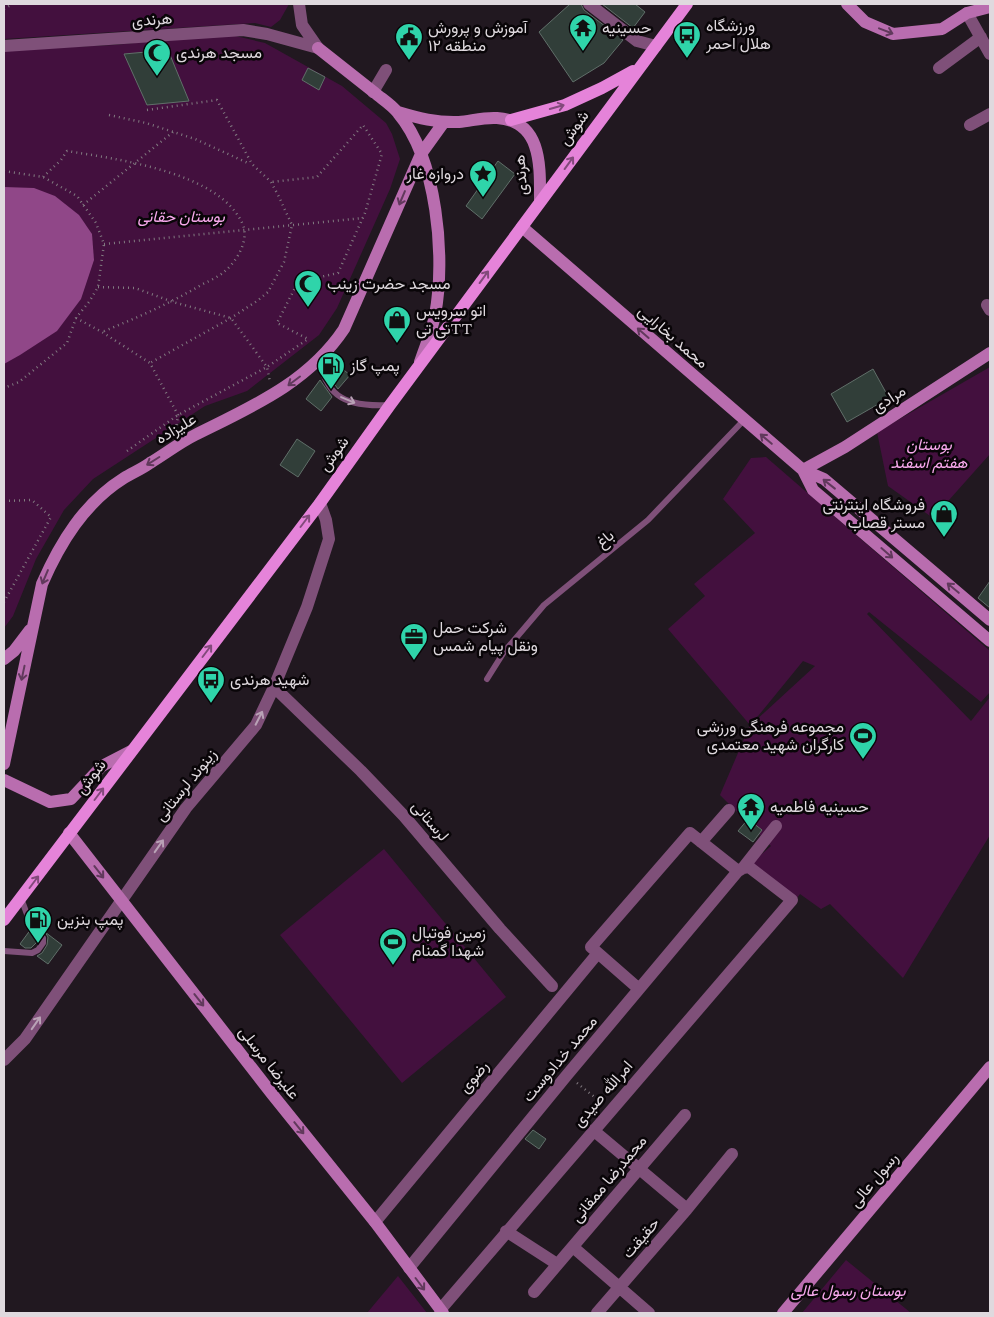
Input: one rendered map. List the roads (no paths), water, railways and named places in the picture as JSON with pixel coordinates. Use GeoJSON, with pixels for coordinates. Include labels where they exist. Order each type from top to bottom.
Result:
{"type":"FeatureCollection","features":[{"type":"Feature","properties":{"kind":"main road","name":"شوش"},"geometry":{"type":"LineString","coordinates":[[4,920],[320,503],[390,404],[687,4]]}},
{"type":"Feature","properties":{"kind":"main road"},"geometry":{"type":"LineString","coordinates":[[511,120],[565,105],[638,69]]}},
{"type":"Feature","properties":{"kind":"street"},"geometry":{"type":"LineString","coordinates":[[299,4],[302,25],[318,48]]}},
{"type":"Feature","properties":{"kind":"street"},"geometry":{"type":"LineString","coordinates":[[589,4],[637,41],[656,46]]}},
{"type":"Feature","properties":{"kind":"street"},"geometry":{"type":"LineString","coordinates":[[847,4],[865,22],[893,34],[942,29],[967,13],[990,7]]}},
{"type":"Feature","properties":{"kind":"street"},"geometry":{"type":"LineString","coordinates":[[967,13],[990,54]]}},
{"type":"Feature","properties":{"kind":"street","name":"هرندی"},"geometry":{"type":"LineString","coordinates":[[4,46],[243,30],[267,34],[318,48],[398,112],[413,136],[421,154],[431,187],[438,230],[439,274],[435,315],[418,367]]}},
{"type":"Feature","properties":{"kind":"street"},"geometry":{"type":"LineString","coordinates":[[939,68],[981,37]]}},
{"type":"Feature","properties":{"kind":"street"},"geometry":{"type":"LineString","coordinates":[[373,92],[386,70]]}},
{"type":"Feature","properties":{"kind":"street","name":"هرندی"},"geometry":{"type":"LineString","coordinates":[[398,112],[420,119],[444,122],[495,118],[511,120],[520,125],[530,134],[539,158],[540,202]]}},
{"type":"Feature","properties":{"kind":"street"},"geometry":{"type":"LineString","coordinates":[[970,125],[990,114]]}},
{"type":"Feature","properties":{"kind":"street","name":"علیزاده"},"geometry":{"type":"LineString","coordinates":[[4,764],[42,584],[53,560],[82,515],[108,490],[124,478],[175,446],[273,395],[302,375],[322,357],[344,329],[421,154],[444,122]]}},
{"type":"Feature","properties":{"kind":"street","name":"محمد بخارایی"},"geometry":{"type":"LineString","coordinates":[[522,227],[744,420],[804,470],[824,479],[990,620]]}},
{"type":"Feature","properties":{"kind":"street","name":"مرادی"},"geometry":{"type":"LineString","coordinates":[[804,470],[845,447],[990,353]]}},
{"type":"Feature","properties":{"kind":"street","name":"محمد بخارایی"},"geometry":{"type":"LineString","coordinates":[[804,470],[813,490],[990,642]]}},
{"type":"Feature","properties":{"kind":"street","name":"زینوند لرستانی"},"geometry":{"type":"LineString","coordinates":[[4,1060],[24,1040],[186,808],[256,725],[274,687],[306,607],[329,539],[326,520],[320,503]]}},
{"type":"Feature","properties":{"kind":"street"},"geometry":{"type":"LineString","coordinates":[[4,659],[14,651],[33,626]]}},
{"type":"Feature","properties":{"kind":"street","name":"لرستانی"},"geometry":{"type":"LineString","coordinates":[[274,687],[361,771],[404,816],[500,929],[552,986]]}},
{"type":"Feature","properties":{"kind":"street"},"geometry":{"type":"LineString","coordinates":[[4,780],[50,802],[71,799],[102,766],[131,751]]}},
{"type":"Feature","properties":{"kind":"street"},"geometry":{"type":"LineString","coordinates":[[701,842],[730,810]]}},
{"type":"Feature","properties":{"kind":"street","name":"محمد خدادوست"},"geometry":{"type":"LineString","coordinates":[[409,1268],[567,1074],[776,826]]}},
{"type":"Feature","properties":{"kind":"street","name":"علیرضا مرسلی"},"geometry":{"type":"LineString","coordinates":[[69,833],[272,1094],[375,1222],[441,1311]]}},
{"type":"Feature","properties":{"kind":"street"},"geometry":{"type":"LineString","coordinates":[[639,989],[591,947],[690,833],[740,870]]}},
{"type":"Feature","properties":{"kind":"street","name":"امرالله صیدی"},"geometry":{"type":"LineString","coordinates":[[441,1311],[506,1231],[792,900],[749,867],[740,870]]}},
{"type":"Feature","properties":{"kind":"street","name":"رضوی"},"geometry":{"type":"LineString","coordinates":[[375,1222],[598,953]]}},
{"type":"Feature","properties":{"kind":"street","name":"رسول عالی"},"geometry":{"type":"LineString","coordinates":[[783,1313],[990,1067]]}},
{"type":"Feature","properties":{"kind":"street","name":"محمدرضا ممقانی"},"geometry":{"type":"LineString","coordinates":[[534,1292],[685,1115]]}},
{"type":"Feature","properties":{"kind":"street"},"geometry":{"type":"LineString","coordinates":[[593,1130],[687,1209]]}},
{"type":"Feature","properties":{"kind":"street","name":"حقیقت"},"geometry":{"type":"LineString","coordinates":[[597,1313],[732,1154]]}},
{"type":"Feature","properties":{"kind":"street"},"geometry":{"type":"LineString","coordinates":[[506,1231],[558,1264]]}},
{"type":"Feature","properties":{"kind":"street"},"geometry":{"type":"LineString","coordinates":[[573,1247],[649,1313]]}},
{"type":"Feature","properties":{"kind":"lane"},"geometry":{"type":"LineString","coordinates":[[322,367],[327,383],[342,398],[354,403],[368,405],[390,404]]}},
{"type":"Feature","properties":{"kind":"lane","name":"باغ"},"geometry":{"type":"LineString","coordinates":[[487,679],[504,652],[544,605],[648,520],[744,420]]}},
{"type":"Feature","properties":{"kind":"lane"},"geometry":{"type":"LineString","coordinates":[[4,951],[32,953],[43,944],[43,938],[28,917],[21,898]]}},
{"type":"Feature","properties":{"kind":"place","name":"حسینیه"},"geometry":{"type":"Point","coordinates":[583,52]}},
{"type":"Feature","properties":{"kind":"place","name":"ورزشگاه هلال احمر"},"geometry":{"type":"Point","coordinates":[687,59]}},
{"type":"Feature","properties":{"kind":"place","name":"آموزش و پرورش منطقه ۱۲"},"geometry":{"type":"Point","coordinates":[409,61]}},
{"type":"Feature","properties":{"kind":"place","name":"مسجد هرندی"},"geometry":{"type":"Point","coordinates":[157,77]}},
{"type":"Feature","properties":{"kind":"place","name":"دروازه غار"},"geometry":{"type":"Point","coordinates":[483,198]}},
{"type":"Feature","properties":{"kind":"place","name":"مسجد حضرت زینب"},"geometry":{"type":"Point","coordinates":[308,308]}},
{"type":"Feature","properties":{"kind":"place","name":"اتو سرویس تی تیTT"},"geometry":{"type":"Point","coordinates":[397,344]}},
{"type":"Feature","properties":{"kind":"place","name":"پمپ گاز"},"geometry":{"type":"Point","coordinates":[331,390]}},
{"type":"Feature","properties":{"kind":"place","name":"فروشگاه اینترنتی مستر قصاب"},"geometry":{"type":"Point","coordinates":[944,538]}},
{"type":"Feature","properties":{"kind":"place","name":"شرکت حمل ونقل پیام شمس"},"geometry":{"type":"Point","coordinates":[414,661]}},
{"type":"Feature","properties":{"kind":"place","name":"شهید هرندی"},"geometry":{"type":"Point","coordinates":[211,704]}},
{"type":"Feature","properties":{"kind":"place","name":"مجموعه فرهنگی ورزشی کارگران شهید معتمدی"},"geometry":{"type":"Point","coordinates":[863,760]}},
{"type":"Feature","properties":{"kind":"place","name":"حسینیه فاطمیه"},"geometry":{"type":"Point","coordinates":[751,831]}},
{"type":"Feature","properties":{"kind":"place","name":"پمپ بنزین"},"geometry":{"type":"Point","coordinates":[38,944]}},
{"type":"Feature","properties":{"kind":"place","name":"زمین فوتبال شهدا گمنام"},"geometry":{"type":"Point","coordinates":[393,966]}},
{"type":"Feature","properties":{"kind":"park label","name":"بوستان حقانی"},"geometry":{"type":"Point","coordinates":[181,217]}},
{"type":"Feature","properties":{"kind":"park label","name":"بوستان هفتم اسفند"},"geometry":{"type":"Point","coordinates":[929,454]}},
{"type":"Feature","properties":{"kind":"park label","name":"بوستان رسول عالی"},"geometry":{"type":"Point","coordinates":[848,1291]}}]}
